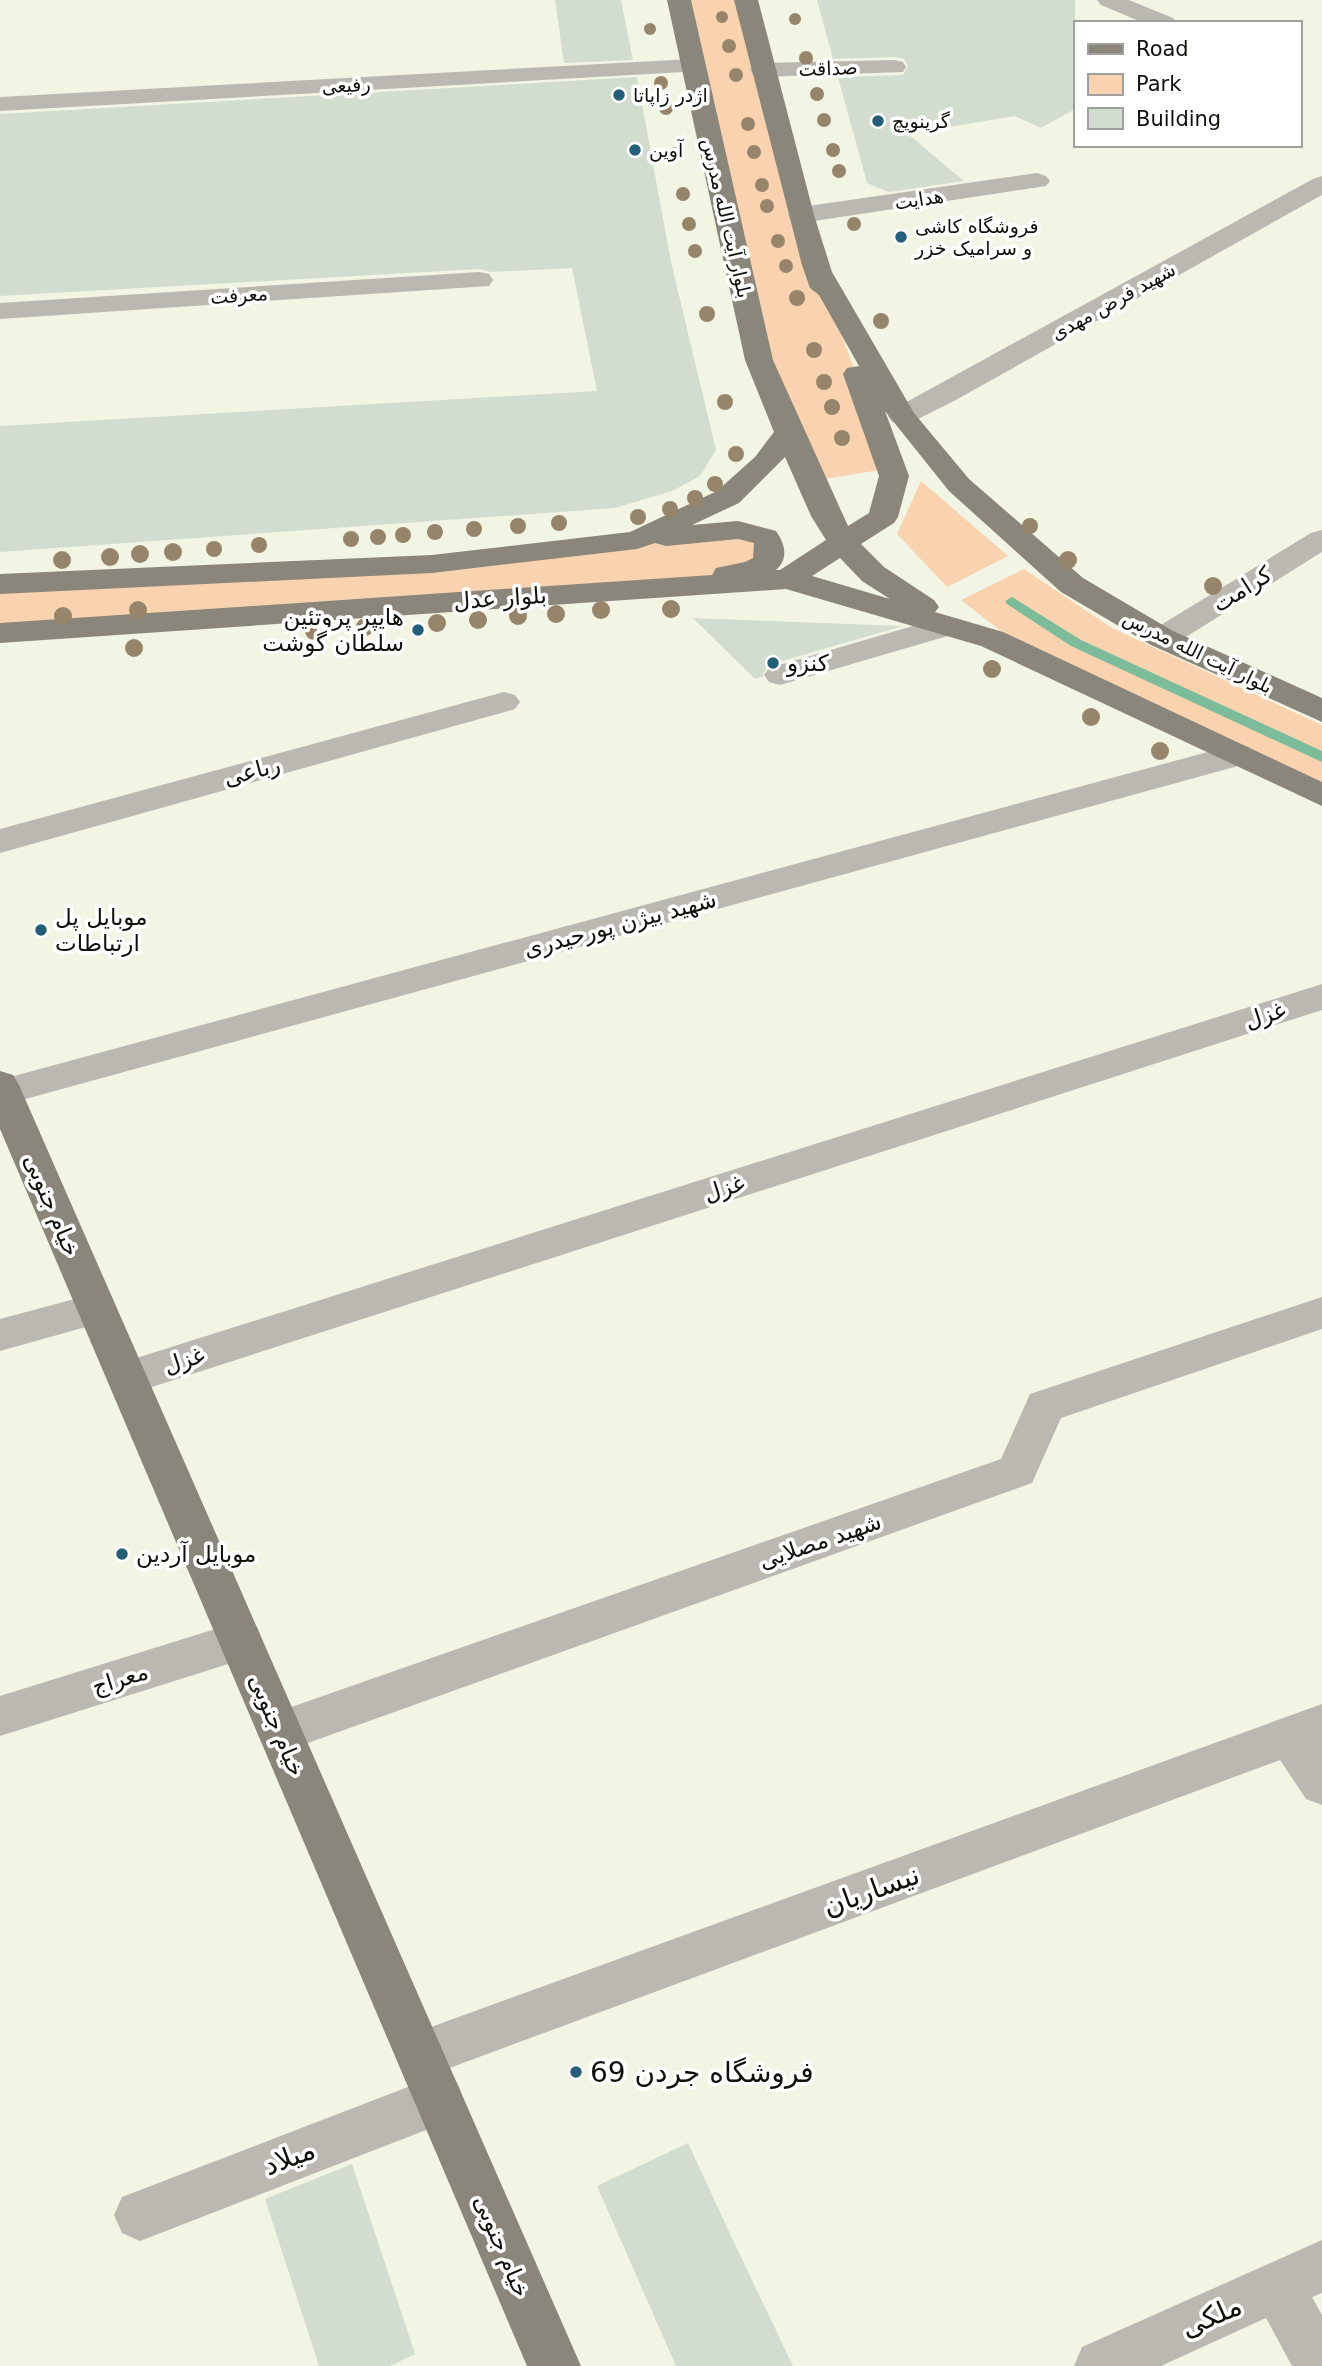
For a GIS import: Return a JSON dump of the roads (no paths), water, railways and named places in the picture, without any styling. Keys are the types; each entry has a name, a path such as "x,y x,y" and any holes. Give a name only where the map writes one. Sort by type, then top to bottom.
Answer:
{"main road":[{"name":"بلوار آیت الله مدرس","path":"679,0 760,360 826,516 843,542 873,574 897,592 985,637"},
{"name":"بلوار آیت الله مدرس","path":"746,0 762,70 816,265 894,476 883,517 786,579"},
{"name":"بلوار آیت الله مدرس","path":"816,265 902,416 959,485 1033,553 1072,585 1161,638 1322,711"},
{"name":"بلوار عدل","path":"0,584 432,564 637,540 728,497 765,463 789,433"},
{"path":"812,481 845,504 872,502 889,492"},
{"path":"631,589 744,572 762,567 771,557 770,545 765,537 738,530 637,540"},
{"name":"بلوار عدل","path":"0,633 786,579 985,637"},
{"path":"985,637 1322,795"},
{"name":"خیام جنوبی","path":"2,1089 554,2366"}],"street":[{"path":"1109,0 1160,21"},
{"name":"رفیعی","path":"0,104 692,66"},
{"name":"صداقت","path":"762,70 894,66"},
{"name":"هدایت","path":"801,215 1037,181"},
{"name":"شهید فرض مهدی","path":"902,416 944,396 1322,184"},
{"name":"معرفت","path":"0,311 479,280"},
{"name":"کرامت","path":"1161,638 1322,539"},
{"path":"780,675 947,626"},
{"name":"رباعی","path":"0,841 504,702"},
{"name":"شهید بیژن پورحیدری","path":"2,1089 1237,755"},
{"name":"غزل","path":"127,1378 1322,997"},
{"path":"0,1335 97,1309"},
{"name":"شهید مصلایی","path":"280,1732 1017,1471 1045,1406 1322,1313"},
{"name":"معراج","path":"0,1716 241,1641"},
{"path":"1306,1730 1322,1784"},
{"name":"نیساریان","path":"429,2078 1306,1730"},
{"name":"میلاد","path":"140,2215 429,2078"},
{"path":"1299,2276 1321,2366"},
{"name":"ملکی","path":"1101,2366 1299,2276"}],"waterway":[{"path":"1012,601 1076,643 1322,757"}],"place":[{"name":"اژدر زاپاتا","path":"619,95"},
{"name":"گرینویچ","path":"878,121"},
{"name":"آوین","path":"635,150"},
{"name":"فروشگاه کاشی و سرامیک خزر","path":"901,237"},
{"name":"هایپر پروتئین سلطان گوشت","path":"418,630"},
{"name":"کنزو","path":"773,663"},
{"name":"موبایل پل ارتباطات","path":"41,930"},
{"name":"موبایل آردین","path":"122,1554"},
{"name":"فروشگاه جردن 69","path":"576,2072"}]}
